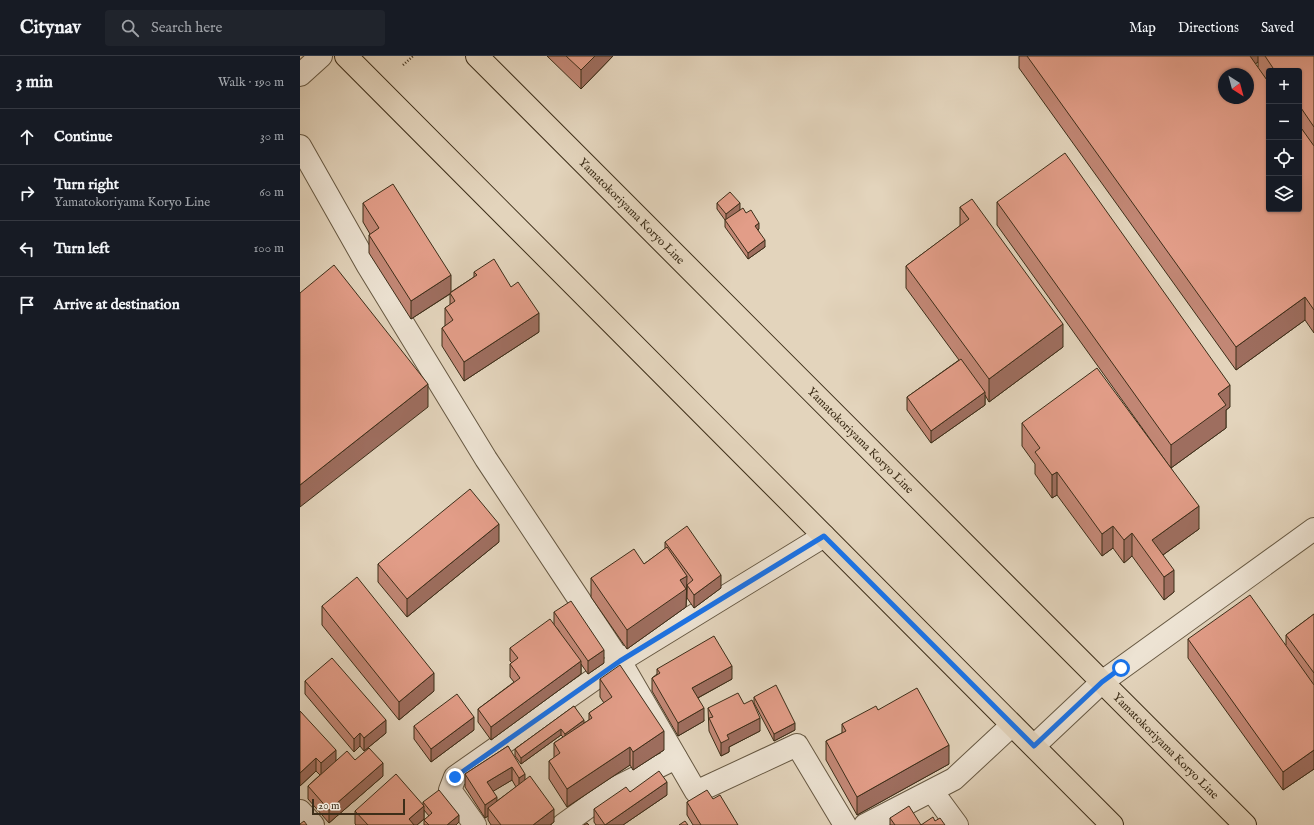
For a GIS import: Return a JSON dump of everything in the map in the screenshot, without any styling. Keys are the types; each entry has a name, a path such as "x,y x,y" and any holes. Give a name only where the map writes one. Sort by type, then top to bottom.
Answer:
{"main road":[{"path":"346,56 1112,825"},
{"name":"Yamatokoriyama Koryo Line","path":"477,56 1245,825"}],"street":[{"path":"300,75 321,56"},
{"path":"300,146 368,266 486,459 620,661 696,792 797,745 845,825"},
{"path":"1034,746 1102,682 1314,529"},
{"path":"475,825 450,790 455,777 620,661 824,536"},
{"path":"865,825 954,780 1012,724"},
{"path":"563,825 613,789 676,758"},
{"path":"932,791 957,825"},
{"path":"300,811 313,825"}],"path":[{"path":"403,66 413,56"}],"building":[{"path":"566,56 595,56 581,70"},
{"path":"1027,56 1250,56 1266,79 1266,212 1302,212 1302,129 1314,146 1314,310 1305,297 1236,347"},
{"path":"1265,56 1314,56 1314,127 1302,109 1302,68 1273,68"},
{"path":"1065,153 1230,385 1218,394 1226,405 1171,445 997,202"},
{"path":"393,184 451,275 411,301 369,235 379,228 363,203"},
{"path":"730,192 740,203 726,214 717,203"},
{"path":"972,199 1063,324 989,379 906,266 969,219 960,207"},
{"path":"743,208 746,213 751,210 759,223 755,226 765,240 748,253 725,220"},
{"path":"494,259 511,287 518,282 539,313 464,362 442,328 453,320 445,308 455,301 450,293 477,275 474,272"},
{"path":"334,265 428,384 300,485 300,293"},
{"path":"961,359 985,392 931,431 907,397"},
{"path":"1097,368 1199,506 1152,540 1174,570 1164,577 1132,533 1124,540 1113,526 1102,534 1057,472 1052,475 1035,452 1040,448 1022,423"},
{"path":"470,489 499,524 407,599 378,564"},
{"path":"687,526 721,575 694,595 687,585 693,580 665,542"},
{"path":"667,547 687,576 680,580 686,589 627,630 591,578 634,549 644,564"},
{"path":"357,577 434,673 399,702 322,606"},
{"path":"1250,595 1314,685 1314,750 1283,772 1188,639"},
{"path":"571,601 604,650 588,661 554,612"},
{"path":"1314,614 1314,673 1286,635"},
{"path":"550,619 581,661 491,727 478,709 520,678 510,664 518,658 510,648"},
{"path":"714,636 732,666 692,688 704,708 678,723 652,678 660,673 657,669"},
{"path":"332,658 386,720 364,738 360,733 354,739 305,681"},
{"path":"620,665 664,731 633,752 630,747 567,789 549,761 560,753 554,743 592,718 589,713 612,697 600,679"},
{"path":"776,685 795,723 774,734 754,697"},
{"path":"917,688 949,745 857,797 826,741 846,731 842,724 876,706 878,710"},
{"path":"738,693 744,704 752,700 760,718 727,735 729,739 721,743 709,718 713,717 708,708"},
{"path":"457,694 474,717 431,749 414,726"},
{"path":"574,706 584,720 565,734 561,729 521,758 515,749"},
{"path":"300,711 336,750 321,763 316,758 300,773"},
{"path":"508,746 525,774 519,778 512,767 487,782 497,797 485,805 465,774"},
{"path":"369,748 383,763 329,810 308,786 347,751 355,760"},
{"path":"659,771 667,782 605,825 594,809 626,787 630,792"},
{"path":"396,774 424,806 409,819 414,825 368,825 355,811"},
{"path":"530,776 554,809 533,825 501,825 488,808"},
{"path":"439,790 459,815 447,825 429,825 424,820 432,813 423,802"},
{"path":"707,790 713,799 720,795 738,825 701,825 687,802"},
{"path":"909,806 921,825 895,825 890,818"},
{"path":"933,817 935,821 940,818 945,825 921,825"},
{"path":"304,821 307,825 300,825 300,824"},
{"path":"685,821 688,825 679,825"}],"route":[{"path":"455,777 620,661 824,536 1034,746 1102,682 1121,668"}]}
